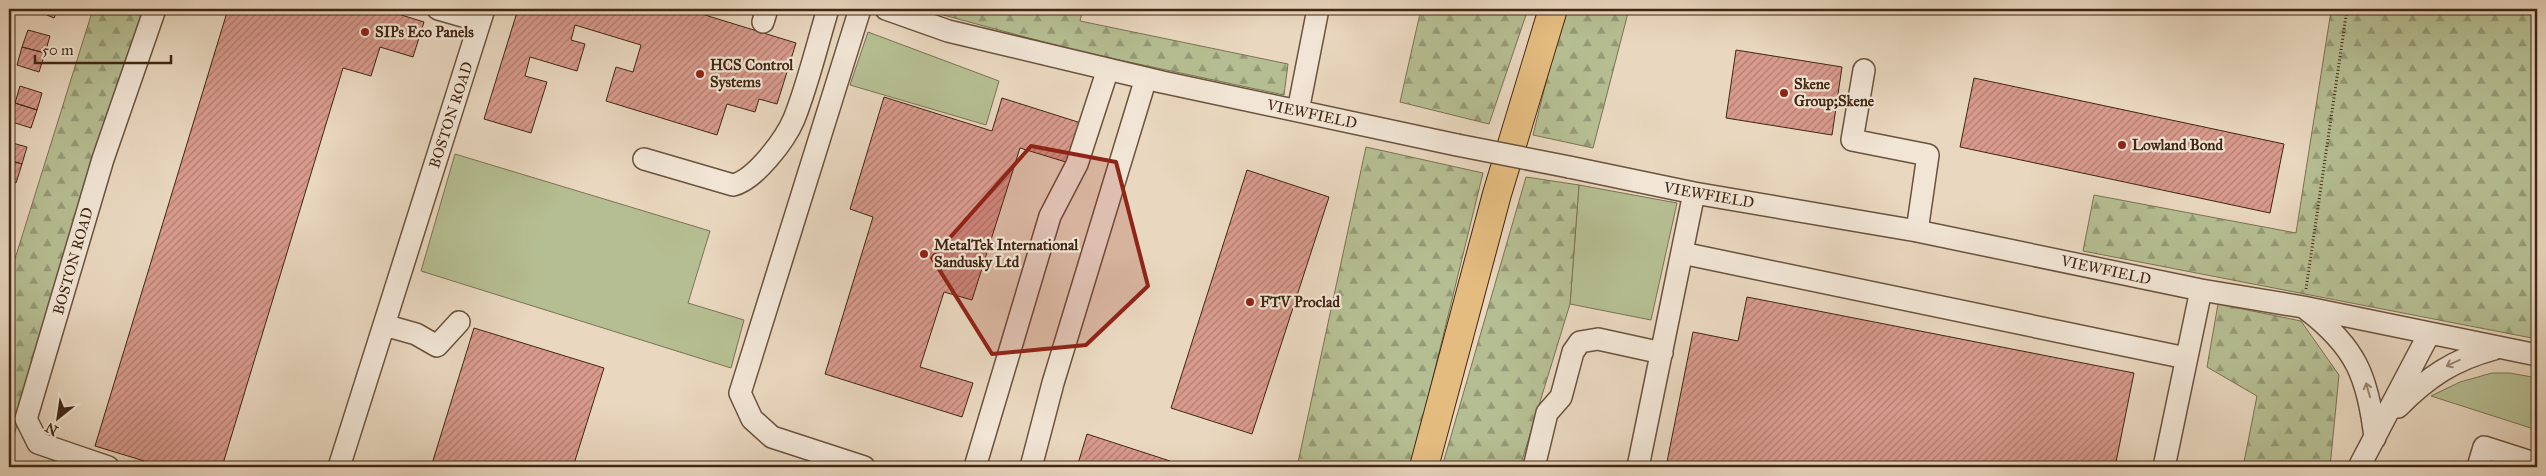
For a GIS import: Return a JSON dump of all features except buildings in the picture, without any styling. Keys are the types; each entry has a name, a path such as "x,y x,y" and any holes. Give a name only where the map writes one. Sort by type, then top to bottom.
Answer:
{"main road":[{"path":"1424,467 1497,194 1553,9"}],"street":[{"name":"BOSTON ROAD","path":"108,467 38,443 26,419 103,159 155,9"},
{"name":"BOSTON ROAD","path":"339,467 482,15 438,9"},
{"path":"644,159 733,185 743,182 758,170 794,120 828,9"},
{"path":"860,9 740,393 752,419 772,437 864,467"},
{"name":"VIEWFIELD","path":"886,9 948,31 1146,78 1458,145 1694,193 1917,231 2201,290 2303,307 2537,355"},
{"path":"1298,111 1318,9"},
{"path":"975,467 1050,216 1077,164 1108,69"},
{"path":"1864,70 1852,140 1928,155 1917,231"},
{"path":"1031,467 1053,382 1146,78"},
{"path":"1638,467 1694,193"},
{"path":"1682,254 2186,358"},
{"path":"2164,467 2201,290"},
{"path":"2303,307 2338,336 2358,363 2380,429"},
{"path":"384,325 416,334 437,346 459,322"},
{"path":"2359,467 2429,334"},
{"path":"1534,467 1547,413 1561,397 1573,352 1580,342 1598,339 1662,353"},
{"path":"2380,429 2408,396 2447,366 2469,356 2499,347"},
{"path":"2478,467 2484,447 2537,464"}],"path":[{"path":"2303,307 2348,9"}],"highlighted area":[{"path":"1031,146 1116,162 1148,286 1086,345 992,354 932,258"}],"green space":[{"path":"93,9 143,9 11,445 9,444 9,278"},
{"path":"921,9 1083,9 1080,21 1288,64 1284,95 1077,51"},
{"path":"1421,9 1528,9 1489,124 1400,102"},
{"path":"1564,9 1629,9 1593,148 1533,135"},
{"path":"2323,9 2537,9 2537,339 2083,251 2094,195 2296,233 2331,11"},
{"path":"868,32 999,81 986,125 850,85"},
{"path":"1366,147 1483,173 1411,467 1297,467"},
{"path":"455,154 710,231 688,303 744,320 731,368 421,271"},
{"path":"1526,177 1579,185 1570,304 1520,467 1442,467"},
{"path":"1579,185 1677,203 1651,320 1570,304"},
{"path":"2218,304 2301,321 2339,375 2330,467 2243,467 2257,396 2207,367"},
{"path":"2492,373 2510,373 2537,378 2537,430 2431,396 2460,382"}],"place":[{"name":"SIPs Eco Panels","path":"365,32"},
{"name":"HCS Control Systems","path":"700,74"},
{"name":"Skene Group;Skene","path":"1784,93"},
{"name":"Lowland Bond","path":"2122,145"},
{"name":"MetalTek International Sandusky Ltd","path":"924,254"},
{"name":"FTV Proclad","path":"1250,302"}]}
